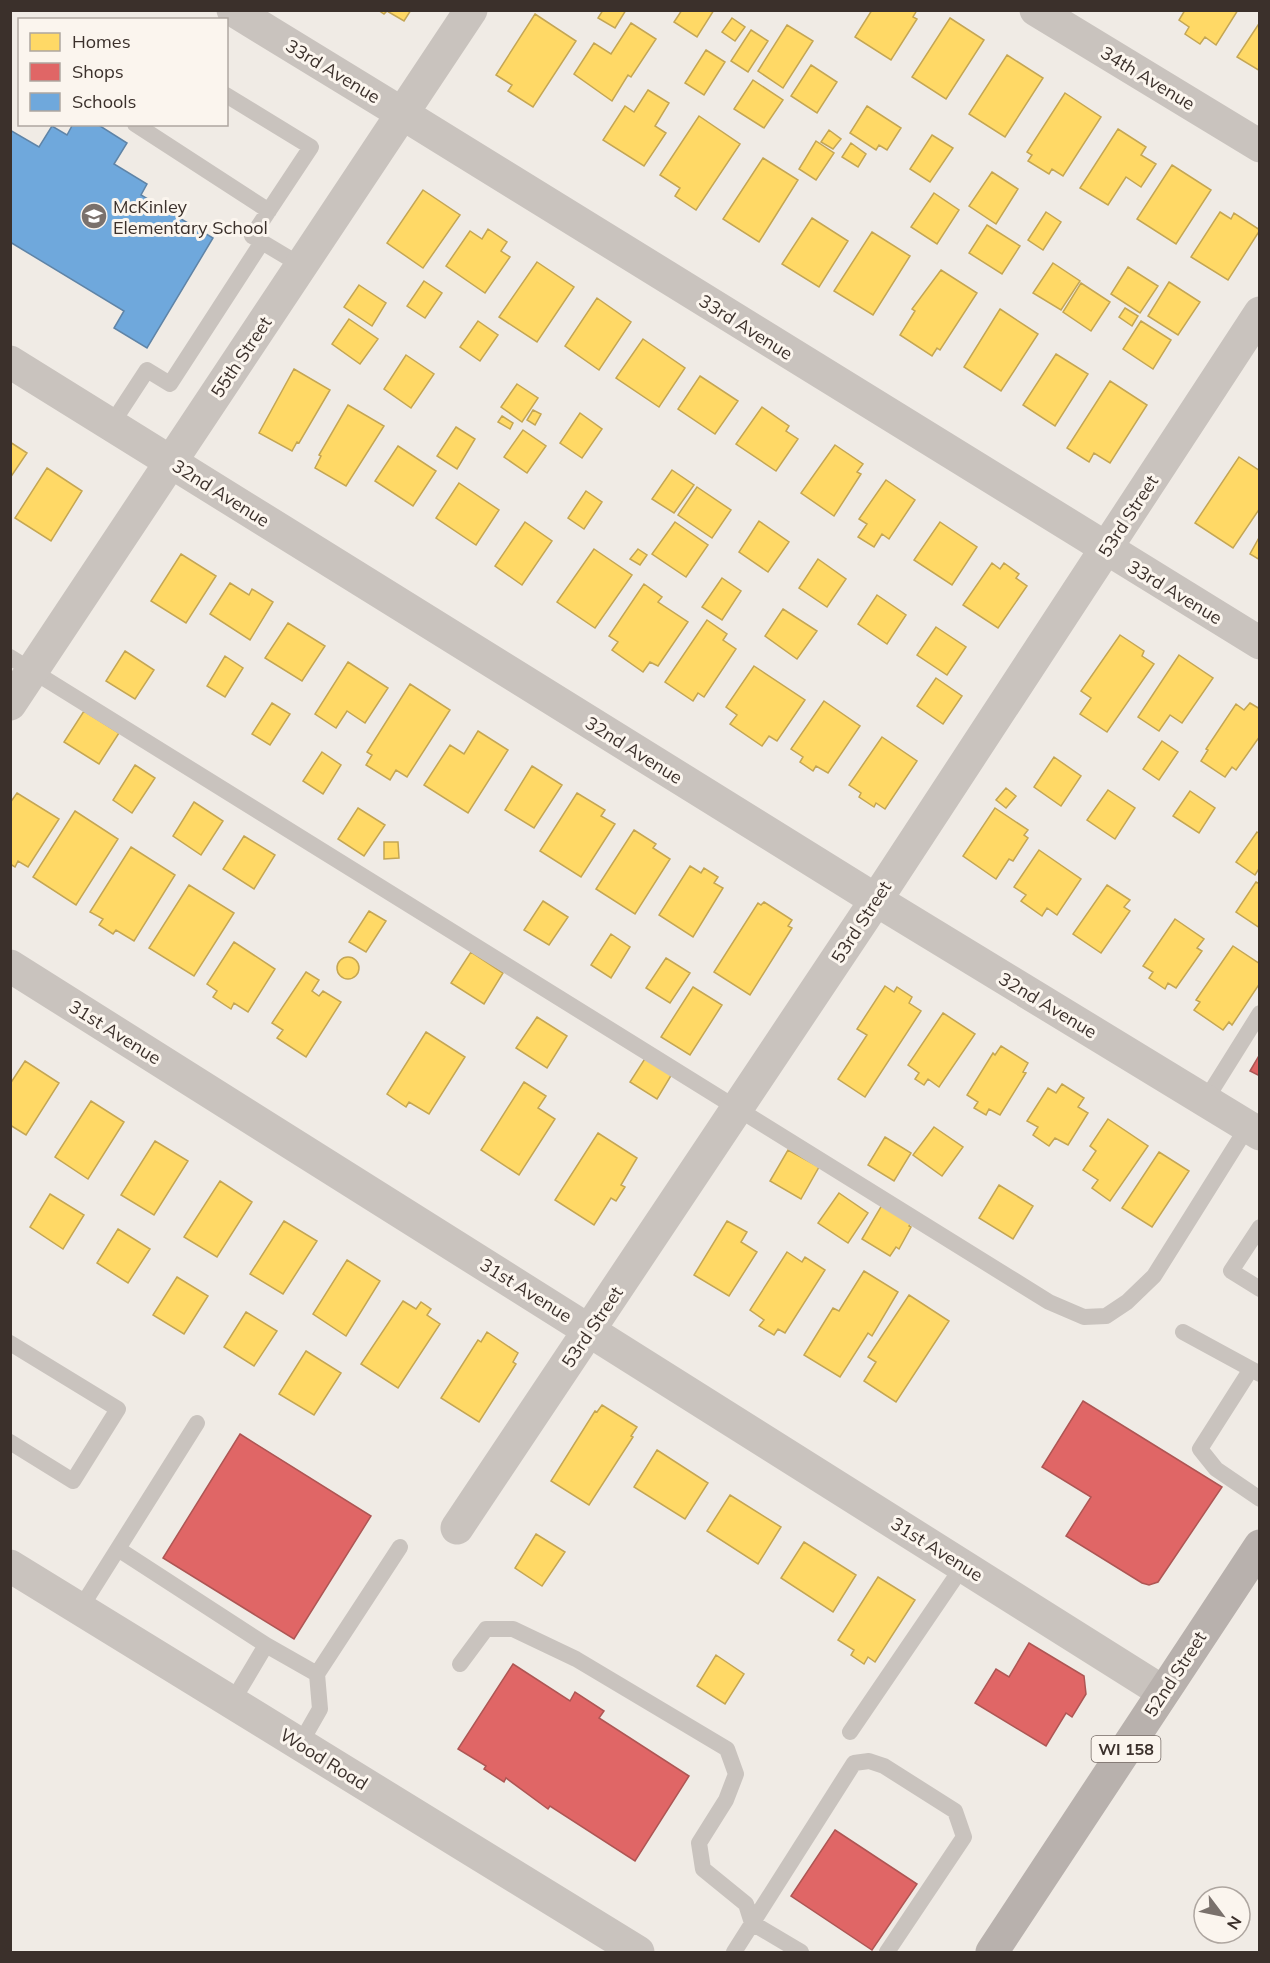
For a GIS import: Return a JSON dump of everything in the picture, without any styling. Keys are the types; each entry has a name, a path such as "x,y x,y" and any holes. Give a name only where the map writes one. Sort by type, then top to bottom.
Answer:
{"main road":[{"name":"52nd Street","path":"1000,1946 1260,1546"}],"street":[{"name":"33rd Avenue","path":"233,10 1260,643"},
{"name":"55th Street","path":"10,704 22,664 171,462 471,10"},
{"name":"34th Avenue","path":"1035,10 1260,146"},
{"name":"53rd Street","path":"457,1528 876,900 1260,313"},
{"name":"32nd Avenue","path":"10,362 876,900 1254,1130"},
{"name":"31st Avenue","path":"10,966 1163,1692"},
{"name":"Wood Road","path":"10,1566 638,1953"}],"lane":[{"path":"228,96 311,147 252,236 302,266"},
{"path":"138,126 269,211"},
{"path":"111,425 147,370 170,384 262,242"},
{"path":"22,664 1049,1302 1084,1317 1106,1316 1127,1302 1154,1276 1254,1130"},
{"path":"1205,1101 1260,1013"},
{"path":"1259,1229 1230,1271 1260,1289"},
{"path":"1183,1332 1256,1371 1200,1449 1216,1469 1260,1499"},
{"path":"10,1343 118,1409 73,1481 10,1442"},
{"path":"80,1609 197,1423"},
{"path":"300,1744 320,1709 317,1674 400,1547"},
{"path":"118,1549 266,1645 317,1674"},
{"path":"850,1732 963,1566"},
{"path":"460,1664 486,1629 513,1629 576,1659 727,1749 736,1774 726,1800 699,1843 703,1869 746,1904 752,1923 801,1953"},
{"path":"232,1702 266,1645"},
{"path":"734,1953 855,1763 869,1761 884,1766 955,1811 964,1837 887,1953"}],"building: Homes":[{"path":"378,10 411,10 404,21 387,11 384,14"},
{"path":"603,10 626,10 615,28 598,18"},
{"path":"682,10 714,10 697,37 674,22"},
{"path":"872,10 917,10 913,17 917,19 891,60 855,37"},
{"path":"1185,10 1238,10 1216,45 1205,37 1200,44 1185,34 1189,27 1179,20"},
{"path":"535,14 576,41 533,107 508,91 512,85 496,75"},
{"path":"732,18 745,27 735,41 722,32"},
{"path":"950,18 984,40 946,99 912,77"},
{"path":"1260,22 1260,71 1237,57"},
{"path":"631,23 656,39 631,77 628,75 612,101 574,74 594,43 611,54"},
{"path":"787,25 813,41 783,88 758,71"},
{"path":"751,30 768,41 748,72 731,61"},
{"path":"706,50 725,62 704,95 685,83"},
{"path":"1007,55 1043,78 1005,137 969,114"},
{"path":"811,65 837,82 817,113 791,96"},
{"path":"753,80 783,100 764,128 734,109"},
{"path":"648,90 669,103 655,126 666,133 644,166 603,140 625,106 634,112"},
{"path":"1065,93 1101,117 1063,176 1052,169 1049,174 1028,161 1032,155 1027,152"},
{"path":"867,106 901,128 887,150 879,145 876,150 850,133"},
{"path":"699,116 740,144 696,210 675,196 680,188 660,175"},
{"path":"1118,129 1146,147 1141,155 1156,164 1141,187 1126,177 1108,205 1080,188"},
{"path":"829,130 841,139 833,149 821,142"},
{"path":"932,135 953,148 930,182 910,169"},
{"path":"816,141 834,153 816,180 799,169"},
{"path":"851,143 866,154 858,167 842,157"},
{"path":"763,158 798,180 759,242 723,219"},
{"path":"1172,165 1211,190 1176,244 1137,219"},
{"path":"992,172 1018,189 996,224 969,206"},
{"path":"423,190 460,215 423,268 387,243"},
{"path":"934,193 959,210 937,244 911,227"},
{"path":"1046,212 1061,222 1043,250 1028,240"},
{"path":"1220,212 1231,219 1234,213 1260,230 1228,280 1191,257"},
{"path":"812,218 848,241 819,287 782,264"},
{"path":"987,225 1020,246 1002,274 969,253"},
{"path":"488,229 507,242 501,251 510,257 485,293 446,266 470,231 482,239"},
{"path":"872,232 910,256 873,315 834,291"},
{"path":"537,262 574,287 537,342 499,317"},
{"path":"1053,263 1080,281 1061,310 1033,293"},
{"path":"1128,267 1158,286 1140,313 1111,294"},
{"path":"941,270 977,293 940,350 937,348 932,356 900,335 915,311 912,309"},
{"path":"424,281 442,293 425,318 407,306"},
{"path":"1169,282 1200,302 1178,335 1148,316"},
{"path":"1081,283 1110,302 1091,331 1063,312"},
{"path":"359,285 386,303 372,326 344,307"},
{"path":"597,298 631,322 599,370 565,346"},
{"path":"1125,308 1138,316 1132,326 1119,317"},
{"path":"1000,309 1038,334 1001,391 964,367"},
{"path":"349,319 378,339 360,364 332,344"},
{"path":"478,321 498,335 480,361 460,347"},
{"path":"1141,321 1171,340 1153,369 1123,349"},
{"path":"643,339 685,368 659,407 616,378"},
{"path":"1056,354 1088,374 1055,426 1023,405"},
{"path":"406,355 434,374 411,408 384,389"},
{"path":"294,369 330,390 292,451 259,433"},
{"path":"700,376 738,401 715,434 678,409"},
{"path":"1110,381 1147,405 1110,463 1094,453 1089,462 1067,448"},
{"path":"517,384 538,398 522,422 501,407"},
{"path":"348,405 384,426 346,486 315,468 321,456 319,455"},
{"path":"762,407 789,426 786,431 798,439 776,471 736,444"},
{"path":"533,410 541,414 535,425 527,420"},
{"path":"580,413 602,429 582,458 560,443"},
{"path":"502,416 513,423 510,429 498,422"},
{"path":"456,427 475,439 457,469 437,456"},
{"path":"523,430 546,446 527,473 504,457"},
{"path":"10,442 27,453 10,478"},
{"path":"835,445 863,464 857,472 861,474 834,516 801,493"},
{"path":"398,446 436,471 413,506 375,481"},
{"path":"1239,457 1260,471 1260,508 1233,548 1195,523"},
{"path":"47,468 82,491 51,541 15,518"},
{"path":"672,470 694,485 674,513 652,499"},
{"path":"886,480 915,500 889,539 882,534 874,547 858,537 867,524 859,519"},
{"path":"459,483 499,510 476,545 436,518"},
{"path":"697,487 731,510 712,538 678,515"},
{"path":"586,491 602,502 584,529 568,518"},
{"path":"759,521 789,542 768,572 739,552"},
{"path":"525,522 552,541 522,585 495,566"},
{"path":"675,522 708,545 686,577 652,554"},
{"path":"940,522 977,547 952,585 914,560"},
{"path":"1260,536 1260,560 1250,554"},
{"path":"594,549 632,575 595,628 557,602"},
{"path":"638,549 647,555 640,565 630,559"},
{"path":"181,554 216,576 186,623 151,601"},
{"path":"818,559 846,579 827,607 799,588"},
{"path":"992,563 1000,569 1004,563 1019,574 1016,578 1027,586 998,628 963,605"},
{"path":"722,578 741,591 722,620 702,607"},
{"path":"230,583 249,595 252,589 273,602 250,640 210,614"},
{"path":"644,584 662,597 658,602 688,622 658,666 650,662 643,672 612,650 618,642 609,636"},
{"path":"877,595 906,615 887,644 858,624"},
{"path":"783,609 817,631 797,659 765,636"},
{"path":"707,620 727,634 723,640 736,649 704,697 698,693 693,701 665,682"},
{"path":"288,623 325,646 302,681 265,658"},
{"path":"936,627 966,647 947,675 917,655"},
{"path":"1120,635 1144,651 1142,656 1154,664 1107,732 1080,714 1091,698 1081,691"},
{"path":"125,651 154,670 135,699 106,681"},
{"path":"1179,655 1213,678 1182,723 1170,715 1159,731 1138,717"},
{"path":"225,656 243,668 225,697 207,686"},
{"path":"348,662 388,688 365,723 347,711 336,728 315,714"},
{"path":"754,666 805,700 777,741 769,736 762,746 730,724 737,715 726,707"},
{"path":"936,678 962,696 943,724 917,706"},
{"path":"410,684 450,710 407,777 396,770 390,780 366,765 372,755 367,752"},
{"path":"824,701 860,726 828,773 816,766 813,771 800,762 803,757 791,749"},
{"path":"272,703 290,714 270,745 252,734"},
{"path":"1250,703 1260,709 1260,736 1236,770 1232,767 1225,777 1201,761 1208,750 1206,749 1236,704 1244,710"},
{"path":"84,711 119,733 99,764 64,742"},
{"path":"478,731 508,750 468,813 424,785 450,745 464,754"},
{"path":"882,737 917,761 885,809 876,803 874,807 859,797 861,793 849,785"},
{"path":"1162,741 1178,752 1159,780 1143,769"},
{"path":"322,752 341,765 323,794 303,781"},
{"path":"1054,757 1081,776 1061,806 1034,787"},
{"path":"135,765 155,778 132,813 113,800"},
{"path":"532,766 562,785 534,828 505,810"},
{"path":"1006,788 1016,796 1006,808 996,800"},
{"path":"1108,790 1135,808 1115,839 1087,820"},
{"path":"1190,791 1215,808 1199,833 1173,816"},
{"path":"17,793 59,819 28,867 18,861 15,867 10,864 10,803"},
{"path":"577,793 605,810 601,816 615,824 581,877 540,851"},
{"path":"194,802 223,821 201,855 173,836"},
{"path":"358,808 385,825 364,856 338,839"},
{"path":"995,808 1028,830 1024,835 1028,838 1013,861 1009,859 996,879 963,856"},
{"path":"75,811 118,839 76,905 33,877"},
{"path":"634,830 656,844 653,848 670,859 635,914 596,889"},
{"path":"1257,832 1260,834 1260,867 1255,875 1236,862"},
{"path":"244,836 275,855 254,889 223,869"},
{"path":"384,842 398,842 399,858 384,859"},
{"path":"131,847 175,875 134,941 116,930 113,934 99,925 103,919 90,912"},
{"path":"1039,850 1081,879 1057,915 1047,908 1042,916 1021,901 1026,895 1014,887"},
{"path":"690,866 701,873 704,868 718,877 714,883 723,888 693,937 659,915"},
{"path":"1256,882 1260,884 1260,928 1236,912"},
{"path":"189,885 234,913 194,976 149,948"},
{"path":"1107,885 1130,900 1124,907 1130,911 1101,953 1073,934"},
{"path":"543,901 568,917 549,945 524,930"},
{"path":"764,902 792,920 788,926 792,928 750,995 714,972 758,903 761,905"},
{"path":"369,911 386,921 366,952 349,942"},
{"path":"1175,919 1204,939 1197,948 1202,951 1176,988 1168,983 1165,989 1149,978 1153,972 1143,966"},
{"path":"611,934 630,947 611,978 591,965"},
{"path":"234,942 275,969 248,1012 234,1003 231,1009 213,997 217,991 207,984"},
{"path":"1233,946 1260,964 1260,983 1232,1025 1229,1022 1223,1030 1194,1010 1200,1002 1196,1000"},
{"path":"471,952 503,973 484,1004 451,983"},
{"path":"348,957 356,960 359,968 356,976 348,979 340,976 337,968 340,960"},
{"path":"666,958 690,973 670,1003 646,988"},
{"path":"306,972 319,980 312,991 319,996 323,991 341,1002 306,1057 277,1038 283,1030 272,1023"},
{"path":"885,986 894,992 897,987 912,997 909,1003 921,1011 865,1097 838,1079 867,1035 857,1029"},
{"path":"693,987 722,1005 690,1055 661,1037"},
{"path":"943,1013 975,1034 939,1087 928,1079 924,1085 915,1079 919,1073 908,1065"},
{"path":"537,1017 567,1036 547,1068 516,1048"},
{"path":"426,1032 465,1057 429,1114 409,1102 406,1107 387,1094"},
{"path":"1001,1046 1028,1063 1023,1072 1026,1073 1000,1115 989,1109 986,1115 974,1108 978,1102 967,1095 993,1053 995,1055"},
{"path":"646,1057 672,1074 657,1099 630,1082"},
{"path":"25,1061 59,1083 26,1135 10,1125 10,1084"},
{"path":"524,1082 546,1096 538,1108 555,1119 519,1175 481,1150"},
{"path":"1062,1084 1084,1098 1078,1107 1088,1113 1068,1145 1055,1138 1049,1146 1033,1135 1038,1127 1027,1121 1048,1088 1056,1093"},
{"path":"91,1101 124,1122 88,1179 55,1157"},
{"path":"1108,1119 1148,1146 1110,1201 1092,1188 1098,1180 1083,1170 1096,1151 1090,1146"},
{"path":"934,1127 963,1147 942,1176 913,1155"},
{"path":"598,1133 637,1158 621,1185 625,1187 616,1201 611,1198 594,1225 555,1200"},
{"path":"885,1137 911,1153 894,1181 868,1165"},
{"path":"155,1141 188,1161 154,1215 121,1195"},
{"path":"788,1150 819,1167 801,1199 770,1181"},
{"path":"1159,1152 1189,1171 1152,1227 1122,1208"},
{"path":"220,1181 252,1202 217,1257 184,1237"},
{"path":"999,1185 1033,1206 1013,1239 979,1218"},
{"path":"839,1193 868,1213 848,1243 818,1223"},
{"path":"50,1194 84,1215 63,1249 30,1227"},
{"path":"882,1205 911,1223 899,1249 896,1247 890,1256 862,1239"},
{"path":"284,1221 317,1241 283,1294 250,1274"},
{"path":"727,1221 747,1232 741,1242 757,1252 729,1296 694,1275"},
{"path":"118,1229 150,1249 128,1283 97,1263"},
{"path":"787,1252 802,1262 805,1257 825,1270 785,1333 778,1329 774,1335 759,1326 764,1320 750,1310"},
{"path":"347,1260 380,1281 346,1336 313,1314"},
{"path":"864,1271 898,1292 872,1336 868,1333 840,1377 804,1355 833,1308 839,1311"},
{"path":"177,1277 208,1296 184,1334 153,1315"},
{"path":"909,1295 949,1321 896,1402 864,1381 876,1362 868,1357"},
{"path":"403,1301 416,1309 421,1302 431,1309 427,1315 440,1324 398,1388 361,1364"},
{"path":"246,1312 277,1331 254,1366 224,1347"},
{"path":"487,1332 518,1353 513,1362 516,1364 479,1422 441,1398 478,1340 481,1342"},
{"path":"306,1351 341,1373 314,1415 279,1394"},
{"path":"602,1405 637,1427 631,1436 633,1437 589,1505 551,1481 595,1411 597,1412"},
{"path":"657,1450 708,1483 685,1519 634,1487"},
{"path":"730,1495 781,1527 758,1564 707,1531"},
{"path":"536,1534 565,1552 542,1586 515,1568"},
{"path":"804,1542 856,1575 833,1612 781,1578"},
{"path":"878,1577 915,1600 875,1662 868,1657 864,1664 851,1655 854,1650 838,1640"},
{"path":"716,1655 744,1674 725,1704 697,1686"}],"building: Shops":[{"path":"1260,1054 1260,1076 1250,1071"},
{"path":"1083,1401 1222,1487 1158,1582 1149,1585 1142,1583 1066,1536 1091,1497 1042,1467"},
{"path":"240,1434 371,1516 294,1639 163,1558"},
{"path":"1029,1643 1084,1676 1086,1694 1072,1717 1066,1713 1046,1746 975,1703 996,1669 1009,1677"},
{"path":"513,1664 570,1701 575,1692 604,1711 599,1718 689,1776 635,1861 550,1806 548,1809 506,1778 504,1782 484,1769 486,1766 458,1749"},
{"path":"835,1830 917,1884 872,1950 791,1896"}],"building: Schools":[{"name":"McKinley Elementary School","path":"52,126 67,135 72,126 100,126 127,143 114,164 147,184 141,195 213,238 147,348 114,328 124,311 10,242 10,130 39,147"}],"place":[{"name":"McKinley Elementary School","path":"94,216"}]}
